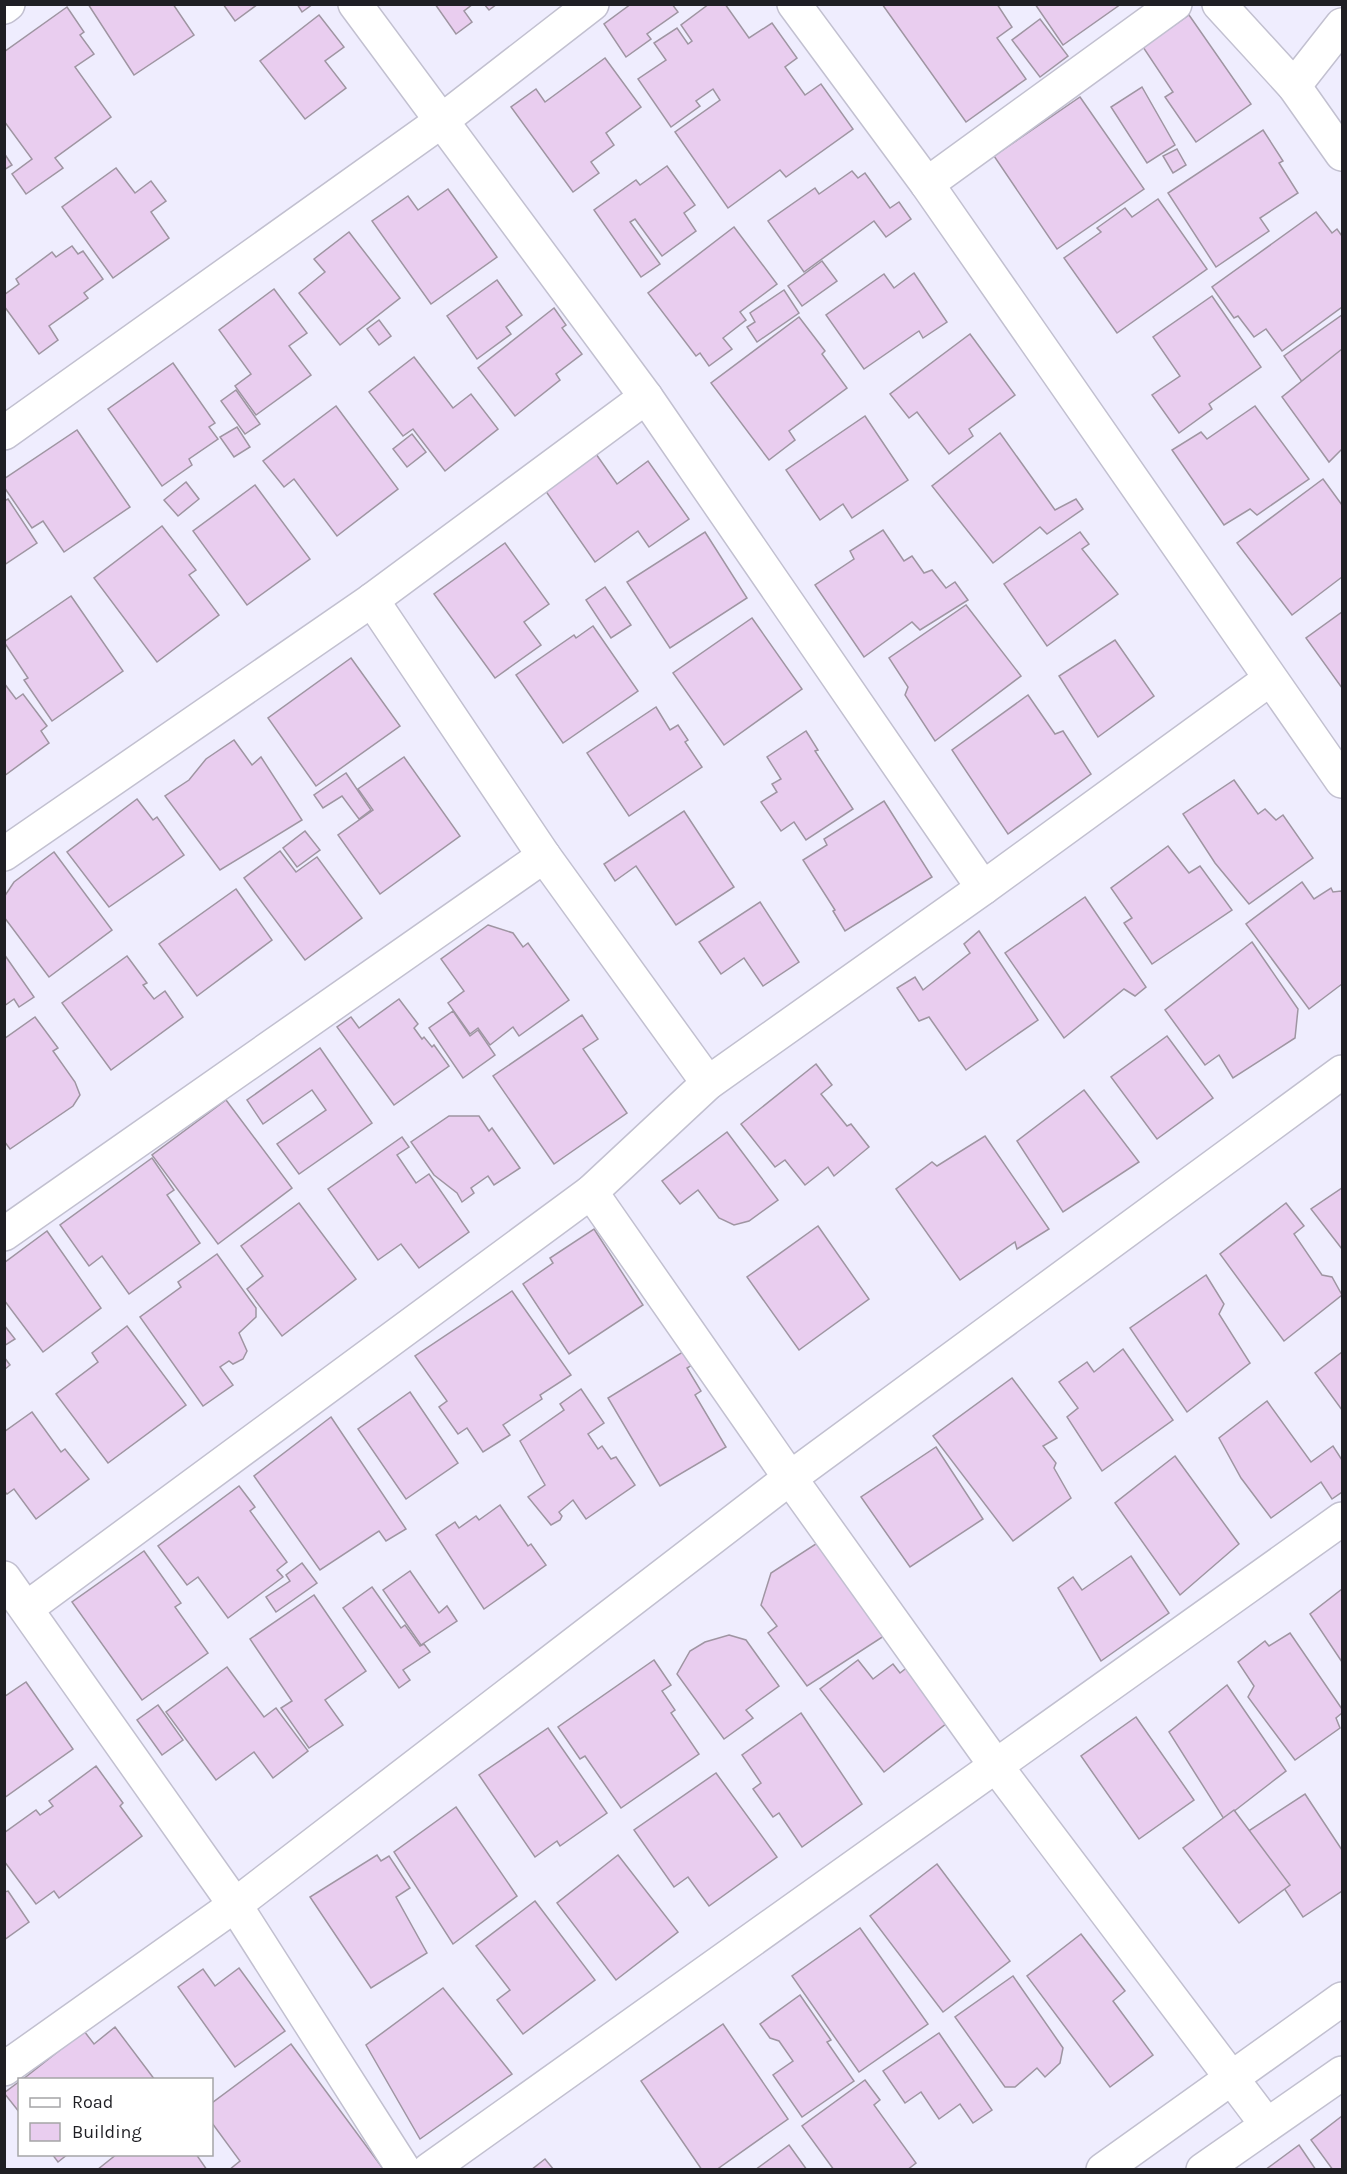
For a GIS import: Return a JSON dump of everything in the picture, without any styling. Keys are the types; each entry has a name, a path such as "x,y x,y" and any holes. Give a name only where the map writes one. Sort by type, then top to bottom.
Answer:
{"street":[{"path":"355,4 440,122 646,397 983,888"},
{"path":"4,433 440,122 592,4"},
{"path":"794,4 927,184 1342,781"},
{"path":"927,184 1175,4"},
{"path":"1219,4 1294,86 1342,154"},
{"path":"1294,86 1342,25"},
{"path":"4,854 372,600 646,397"},
{"path":"372,600 544,856 708,1083"},
{"path":"27,1608 591,1192 708,1083 983,888 1270,679"},
{"path":"4,1234 544,856"},
{"path":"4,2069 235,1905 790,1478 1342,1072"},
{"path":"591,1192 790,1478 996,1766 1267,2125"},
{"path":"429,2169 1342,1519"},
{"path":"4,1578 235,1905 404,2169"},
{"path":"1103,2169 1342,1999"},
{"path":"1203,2169 1342,2073"}],"building":[{"path":"88,4 173,4 194,35 134,75"},
{"path":"223,4 258,4 235,21"},
{"path":"297,4 313,4 302,12"},
{"path":"435,4 473,4 464,11 472,22 456,34"},
{"path":"484,4 497,4 489,10"},
{"path":"631,4 672,4 678,12 647,34 651,39 626,57 604,24"},
{"path":"709,4 725,4 749,38 772,23 797,58 785,67 805,95 821,84 853,129 786,177 780,170 728,208 675,132 720,100 713,89 696,101 700,106 671,127 638,79 666,60 654,43 677,28 688,44 692,41 681,25"},
{"path":"882,4 997,4 1012,27 997,38 1026,79 966,122"},
{"path":"1035,4 1121,4 1063,45"},
{"path":"67,7 84,32 80,35 94,54 75,67 111,117 55,158 63,168 26,194 12,174 32,159 4,121 4,52"},
{"path":"319,15 344,47 325,61 346,88 305,119 260,61"},
{"path":"1189,15 1251,104 1196,142 1165,97 1173,92 1143,47"},
{"path":"1040,19 1068,56 1040,77 1012,40"},
{"path":"605,58 641,107 606,133 614,145 591,162 599,173 573,192 511,107 536,89 545,102"},
{"path":"1142,87 1175,145 1147,163 1111,107"},
{"path":"1080,97 1144,189 1057,249 994,156"},
{"path":"1263,130 1283,161 1279,163 1298,193 1260,218 1269,231 1216,267 1168,193"},
{"path":"1177,149 1186,165 1173,173 1163,156"},
{"path":"4,153 12,165 4,170"},
{"path":"667,166 695,205 684,213 696,231 662,256 635,219 630,222 660,264 641,277 594,210 636,180 640,185"},
{"path":"116,168 135,193 151,181 166,201 151,212 169,238 113,278 62,207"},
{"path":"852,171 858,178 865,173 890,208 899,202 911,219 886,237 874,221 804,272 768,221 815,188 819,194"},
{"path":"448,189 497,257 431,304 372,221 408,196 418,210"},
{"path":"1158,199 1207,269 1117,333 1064,258 1101,232 1097,228 1125,208 1132,217"},
{"path":"1316,212 1332,233 1337,229 1342,236 1342,307 1282,351 1266,329 1254,337 1238,316 1234,318 1212,287"},
{"path":"734,227 777,284 740,312 746,320 723,338 732,349 709,366 700,353 696,356 648,293"},
{"path":"349,232 400,298 340,345 299,293 325,272 314,259"},
{"path":"72,246 78,254 83,251 103,279 84,293 88,298 49,326 58,340 39,354 4,306 4,295 19,284 16,279 52,252 56,257"},
{"path":"822,261 837,281 802,306 788,286"},
{"path":"914,273 947,322 923,338 919,331 864,369 826,315 884,274 894,288"},
{"path":"497,280 522,315 506,327 511,334 477,359 447,316"},
{"path":"274,289 307,333 289,346 311,375 256,415 235,386 251,374 219,330"},
{"path":"784,290 799,313 757,342 747,327 755,322 750,313"},
{"path":"1212,296 1261,367 1209,404 1212,409 1179,433 1152,395 1180,376 1153,337"},
{"path":"554,308 566,325 562,328 582,354 556,374 560,380 515,416 478,368"},
{"path":"1342,315 1342,439 1284,356"},
{"path":"799,317 825,351 822,354 847,388 789,431 795,440 769,460 711,383"},
{"path":"379,320 391,336 379,345 367,329"},
{"path":"970,334 1015,395 969,429 973,436 949,454 917,412 909,418 890,394"},
{"path":"1342,349 1342,449 1329,462 1282,397"},
{"path":"414,357 453,408 471,394 498,429 445,471 413,429 403,436 369,392"},
{"path":"173,363 215,423 209,427 218,439 189,459 192,465 162,486 108,409"},
{"path":"236,390 260,424 245,434 221,401"},
{"path":"336,406 398,489 337,536 294,479 284,487 263,461"},
{"path":"1255,406 1309,479 1257,515 1250,509 1224,525 1172,450 1201,432 1207,439"},
{"path":"865,416 908,480 852,518 843,504 820,520 786,470"},
{"path":"237,427 250,447 234,457 220,437"},
{"path":"77,430 130,507 64,552 43,521 32,528 4,487 4,479"},
{"path":"1000,433 1055,510 1076,499 1083,509 1047,534 1040,527 993,563 932,486"},
{"path":"412,434 426,452 407,467 393,449"},
{"path":"596,454 617,484 648,461 689,519 649,547 638,531 595,562 545,490"},
{"path":"1323,479 1342,505 1342,577 1292,615 1237,543"},
{"path":"186,482 199,499 178,516 164,500"},
{"path":"255,485 310,559 247,605 193,531"},
{"path":"8,499 37,543 4,565 4,501"},
{"path":"162,526 196,570 189,575 219,615 157,662 94,578"},
{"path":"883,530 904,561 912,556 924,573 932,570 946,588 955,582 968,600 920,630 912,622 864,657 815,585 854,559 850,551"},
{"path":"705,532 747,598 670,648 627,582"},
{"path":"1080,532 1089,544 1082,549 1118,594 1047,646 1004,584"},
{"path":"505,543 549,604 524,622 541,645 495,678 434,594"},
{"path":"605,587 631,625 611,638 586,600"},
{"path":"71,596 123,671 52,721 24,680 28,678 4,642"},
{"path":"966,605 1021,676 935,741 905,695 908,687 889,658"},
{"path":"1342,612 1342,688 1306,638"},
{"path":"752,618 802,689 724,745 673,673"},
{"path":"593,626 638,691 563,743 516,675 574,635 576,638"},
{"path":"1115,640 1154,696 1098,737 1059,676"},
{"path":"351,658 400,726 316,786 268,718"},
{"path":"4,683 16,699 23,694 47,726 41,731 49,743 4,776"},
{"path":"1028,695 1055,734 1063,731 1091,774 1008,834 952,750"},
{"path":"656,707 670,730 678,725 688,740 685,742 702,767 629,816 587,753"},
{"path":"806,731 818,750 815,751 853,809 806,840 794,822 781,831 761,802 777,792 772,784 781,779 767,757"},
{"path":"234,740 252,765 261,757 302,820 220,870 165,796 189,780 206,759"},
{"path":"404,757 460,836 380,894 338,835 373,810 358,789"},
{"path":"346,773 371,810 359,819 342,796 323,808 314,795"},
{"path":"1234,780 1258,814 1265,809 1276,820 1283,815 1313,858 1249,904 1215,863 1183,814"},
{"path":"137,799 153,820 157,817 184,855 109,907 67,852"},
{"path":"884,801 932,877 845,931 833,911 835,910 803,860 827,845 824,839"},
{"path":"684,811 734,887 676,925 636,866 615,881 604,864"},
{"path":"305,831 320,850 297,867 283,848"},
{"path":"1168,846 1189,873 1200,866 1232,910 1152,964 1124,923 1132,918 1111,888"},
{"path":"280,851 296,872 317,857 362,918 305,960 244,878"},
{"path":"54,852 112,930 49,977 4,917 4,897 14,882"},
{"path":"1302,882 1314,899 1331,888 1333,892 1341,891 1342,893 1342,984 1309,1009 1246,924"},
{"path":"236,889 272,940 197,996 159,944"},
{"path":"1085,897 1146,987 1135,996 1124,989 1064,1038 1005,953"},
{"path":"760,902 799,962 763,986 744,958 721,974 699,942"},
{"path":"488,925 513,933 523,947 528,943 569,1000 519,1036 513,1027 490,1045 478,1028 470,1034 448,1003 464,991 441,959"},
{"path":"979,931 1038,1020 966,1070 929,1017 919,1021 897,988 915,977 923,990 970,953 964,944"},
{"path":"1252,942 1298,1009 1295,1038 1233,1078 1219,1055 1205,1065 1165,1010"},
{"path":"4,954 34,997 19,1007 14,999 4,1006"},
{"path":"127,956 147,983 143,985 154,999 165,991 183,1017 111,1070 62,1003"},
{"path":"399,999 418,1024 414,1028 422,1039 424,1037 432,1047 434,1045 449,1066 394,1105 337,1027 351,1017 359,1028"},
{"path":"453,1011 470,1036 478,1030 495,1055 463,1078 429,1028"},
{"path":"582,1015 598,1039 583,1049 627,1113 554,1164 493,1076"},
{"path":"35,1017 58,1048 53,1051 75,1082 80,1095 73,1106 10,1149 4,1141 4,1039"},
{"path":"1167,1036 1213,1098 1157,1139 1111,1077"},
{"path":"320,1048 372,1123 299,1174 277,1144 326,1110 312,1090 263,1124 247,1100"},
{"path":"816,1064 832,1085 821,1094 847,1126 851,1124 869,1147 834,1176 828,1167 805,1185 785,1160 775,1167 741,1124"},
{"path":"1084,1090 1139,1162 1063,1212 1017,1141"},
{"path":"226,1100 292,1188 218,1244 152,1155"},
{"path":"449,1116 479,1116 489,1131 492,1128 520,1168 494,1185 488,1176 471,1188 474,1193 462,1202 457,1193 434,1175 411,1142"},
{"path":"727,1132 778,1200 749,1221 734,1225 719,1218 698,1190 680,1204 662,1181"},
{"path":"985,1136 1049,1229 1017,1249 1015,1242 960,1280 896,1189 932,1162 937,1166"},
{"path":"402,1137 409,1147 397,1155 416,1183 429,1174 469,1232 419,1268 401,1244 378,1260 328,1189"},
{"path":"152,1158 174,1190 167,1195 200,1243 129,1294 102,1256 89,1266 60,1225"},
{"path":"1342,1188 1342,1249 1311,1209"},
{"path":"299,1203 356,1279 282,1336 247,1289 263,1276 241,1246"},
{"path":"1286,1203 1304,1226 1294,1234 1322,1275 1332,1277 1342,1295 1284,1341 1220,1254"},
{"path":"818,1226 869,1299 799,1350 747,1277"},
{"path":"594,1229 643,1305 569,1354 523,1284 553,1263 550,1258"},
{"path":"47,1231 101,1308 43,1352 4,1300 4,1263"},
{"path":"217,1254 256,1308 256,1317 239,1333 247,1351 243,1359 233,1364 229,1361 220,1367 233,1385 203,1406 140,1317 181,1287 178,1282"},
{"path":"1206,1275 1224,1304 1219,1314 1250,1363 1187,1412 1130,1328"},
{"path":"512,1291 571,1375 540,1395 542,1399 503,1425 510,1435 483,1452 467,1428 458,1434 439,1407 447,1401 415,1356"},
{"path":"4,1325 15,1339 4,1346"},
{"path":"127,1326 186,1405 108,1463 56,1394 98,1362 92,1353"},
{"path":"1123,1349 1173,1420 1102,1471 1067,1417 1078,1408 1059,1382 1087,1362 1094,1372"},
{"path":"686,1350 694,1364 687,1368 701,1391 695,1395 726,1447 660,1486 608,1398"},
{"path":"1342,1352 1342,1410 1315,1373"},
{"path":"4,1357 10,1365 4,1370"},
{"path":"1012,1378 1057,1438 1043,1446 1056,1463 1054,1468 1071,1498 1013,1541 933,1436"},
{"path":"581,1389 604,1423 588,1434 598,1449 602,1446 611,1459 616,1457 635,1485 586,1519 573,1500 559,1512 562,1516 560,1520 551,1525 528,1497 545,1485 520,1441 564,1410 560,1404"},
{"path":"410,1392 458,1463 406,1499 358,1429"},
{"path":"1267,1401 1311,1462 1333,1446 1342,1460 1342,1492 1332,1499 1321,1482 1271,1518 1241,1478 1219,1438"},
{"path":"32,1412 61,1452 65,1449 89,1479 36,1519 14,1489 7,1494 4,1491 4,1432"},
{"path":"331,1417 406,1529 386,1541 379,1531 320,1570 254,1476"},
{"path":"936,1447 983,1519 910,1567 861,1497"},
{"path":"1175,1456 1239,1544 1180,1595 1115,1503"},
{"path":"239,1486 255,1507 250,1511 287,1562 277,1570 283,1577 228,1618 198,1577 187,1585 158,1546"},
{"path":"500,1505 528,1546 531,1544 546,1565 484,1609 436,1535 455,1522 459,1528 476,1516 479,1520"},
{"path":"825,1538 887,1634 807,1686 768,1633 777,1626 761,1605 771,1573"},
{"path":"144,1551 181,1603 175,1607 208,1653 142,1700 72,1602"},
{"path":"1131,1556 1169,1613 1101,1661 1058,1588 1073,1577 1082,1590"},
{"path":"302,1563 317,1583 276,1612 266,1597 290,1581 286,1575"},
{"path":"410,1571 439,1613 447,1606 457,1621 421,1645 383,1590"},
{"path":"372,1587 401,1628 405,1625 420,1646 424,1644 430,1652 403,1670 410,1680 399,1688 343,1608"},
{"path":"1342,1589 1342,1662 1310,1614"},
{"path":"314,1595 366,1671 325,1700 343,1725 309,1748 281,1708 292,1701 250,1639"},
{"path":"1290,1633 1342,1709 1342,1713 1336,1718 1340,1728 1295,1760 1248,1697 1254,1686 1238,1662 1265,1641 1269,1646"},
{"path":"729,1635 746,1640 779,1686 746,1710 753,1718 724,1739 677,1674 690,1651 705,1642"},
{"path":"654,1660 671,1685 662,1691 675,1710 671,1713 699,1754 621,1808 585,1756 580,1759 558,1727"},
{"path":"858,1660 873,1679 893,1664 900,1673 914,1662 956,1716 884,1772 820,1689"},
{"path":"227,1667 264,1717 276,1708 308,1751 273,1778 254,1752 216,1780 166,1712"},
{"path":"26,1682 73,1749 4,1798 4,1697"},
{"path":"1227,1685 1286,1771 1224,1819 1169,1732"},
{"path":"158,1705 183,1740 162,1755 137,1720"},
{"path":"801,1713 862,1804 802,1847 779,1813 773,1817 753,1789 761,1783 742,1755"},
{"path":"1136,1717 1194,1800 1139,1839 1081,1756"},
{"path":"548,1728 607,1813 560,1846 557,1841 535,1857 479,1775"},
{"path":"96,1766 123,1803 120,1806 142,1836 59,1898 54,1891 36,1904 4,1861 4,1833 36,1810 40,1815 53,1806 49,1801"},
{"path":"716,1773 777,1857 709,1906 688,1877 674,1887 634,1830"},
{"path":"1305,1794 1342,1850 1342,1891 1303,1917 1247,1832"},
{"path":"456,1807 517,1896 453,1944 394,1852"},
{"path":"1234,1810 1290,1885 1239,1923 1183,1848"},
{"path":"377,1855 381,1861 389,1856 410,1888 396,1897 427,1953 371,1988 310,1897"},
{"path":"618,1855 678,1932 616,1980 557,1903"},
{"path":"937,1864 1010,1961 943,2012 870,1916"},
{"path":"8,1891 29,1922 4,1940 4,1892"},
{"path":"535,1901 595,1980 523,2034 497,2000 510,1990 476,1946"},
{"path":"860,1928 928,2024 859,2072 792,1976"},
{"path":"1081,1934 1125,1991 1113,2001 1153,2055 1110,2087 1027,1976"},
{"path":"239,1968 285,2031 235,2067 178,1987 203,1969 215,1986"},
{"path":"1013,1976 1063,2048 1060,2063 1045,2077 1037,2068 1015,2087 1005,2087 955,2017"},
{"path":"443,1988 512,2074 420,2139 366,2045"},
{"path":"800,1995 831,2040 827,2042 854,2081 802,2117 773,2075 793,2061 779,2041 770,2038 760,2024"},
{"path":"723,2024 788,2119 716,2170 702,2170 641,2081"},
{"path":"115,2027 153,2078 25,2078 84,2031 94,2044"},
{"path":"939,2033 992,2110 973,2123 960,2104 939,2119 921,2092 905,2103 883,2071"},
{"path":"291,2044 384,2170 229,2170 240,2161 213,2124 213,2102"},
{"path":"865,2080 880,2100 874,2105 916,2163 907,2170 834,2170 802,2126"},
{"path":"18,2082 18,2110 4,2093"},
{"path":"1342,2116 1342,2170 1333,2170 1311,2140"},
{"path":"789,2145 807,2170 755,2170"},
{"path":"1299,2145 1316,2170 1265,2170"},
{"path":"54,2156 66,2156 58,2162"},
{"path":"114,2156 197,2156 207,2170 97,2170"},
{"path":"545,2159 554,2170 531,2170"}]}
